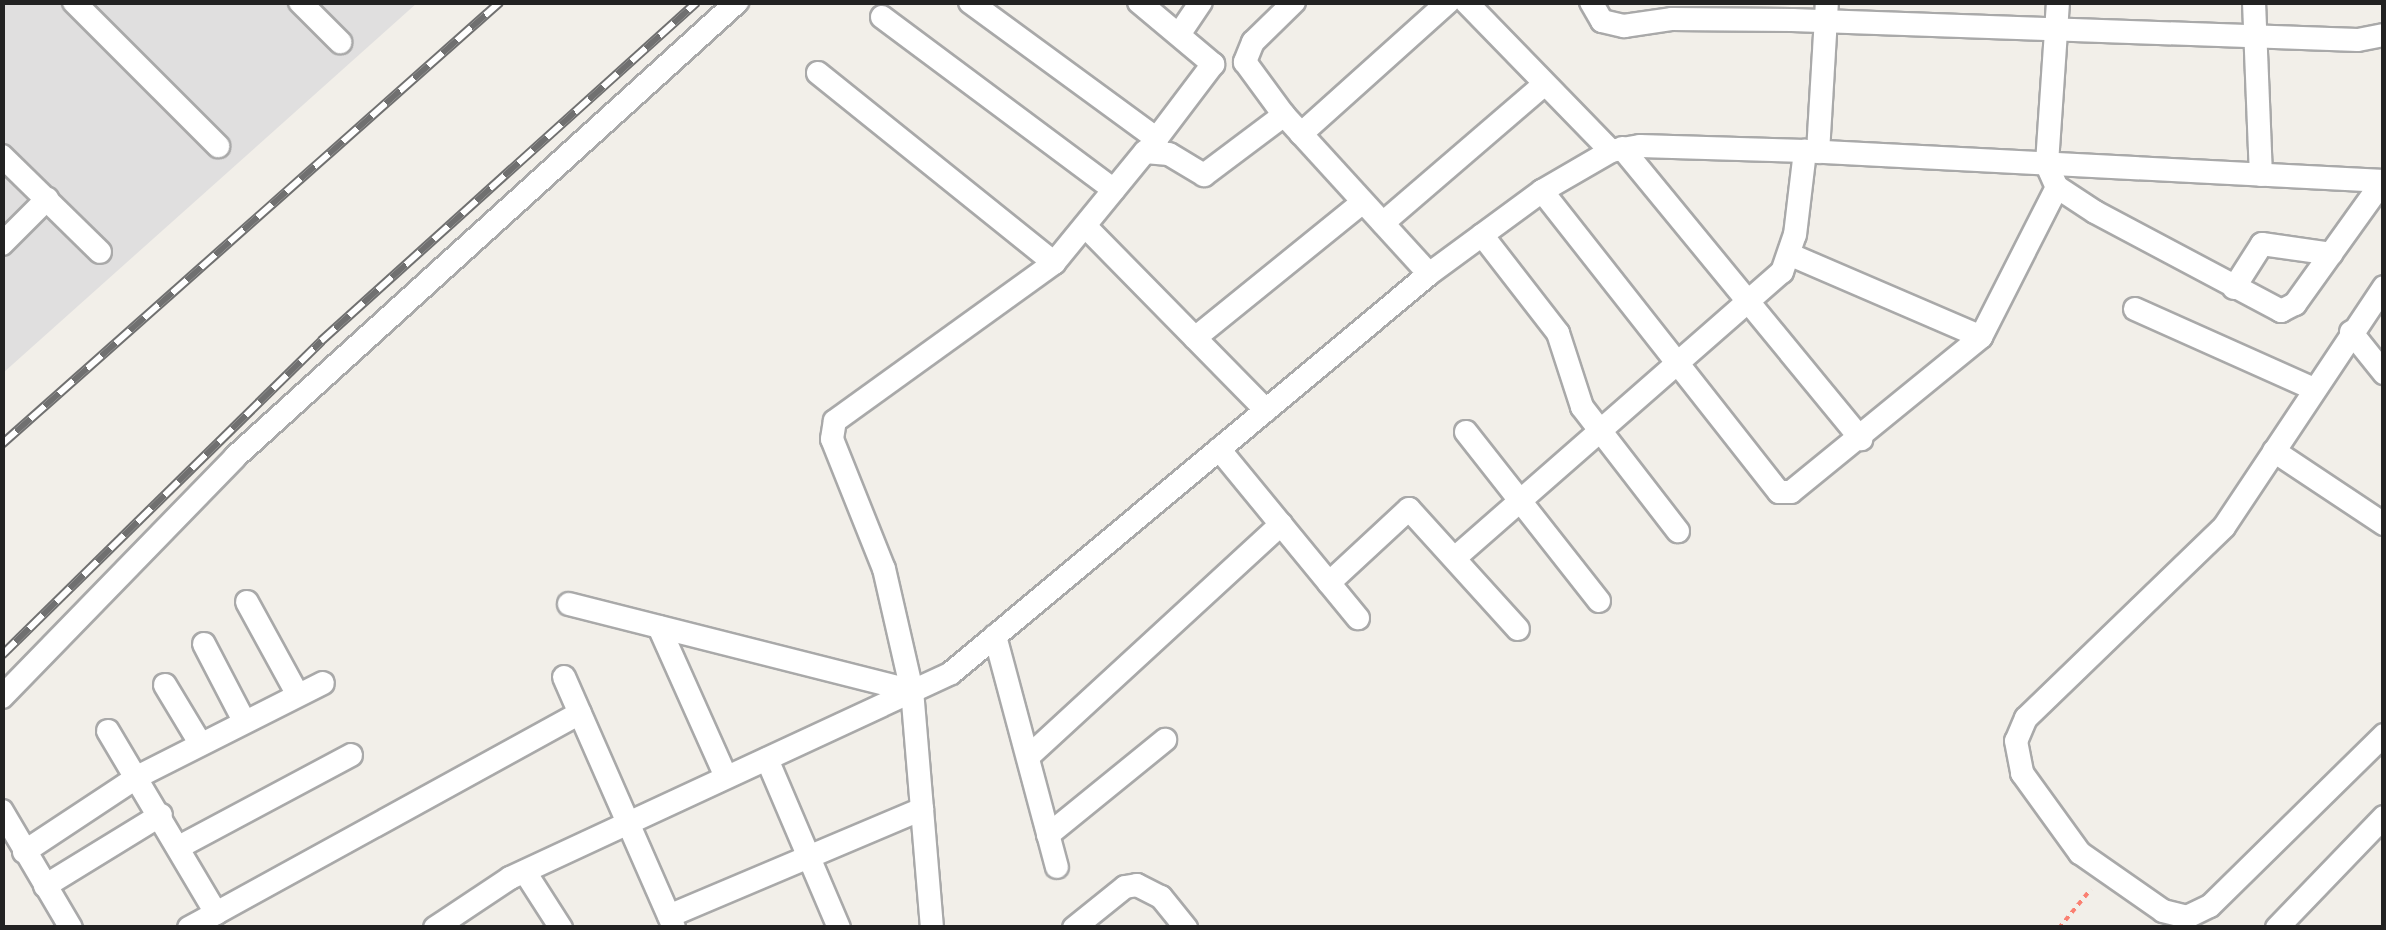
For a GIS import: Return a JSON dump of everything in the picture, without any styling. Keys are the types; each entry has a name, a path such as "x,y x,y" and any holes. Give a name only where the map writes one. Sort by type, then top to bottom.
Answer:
{"street":[{"path":"74,2 218,146"},
{"path":"300,2 340,42"},
{"path":"2,698 235,457 737,2"},
{"path":"970,2 1151,146 1204,174 1284,115"},
{"path":"909,928 932,923 912,690 884,569 832,439 836,421 1054,264 1088,228 1213,64 1139,2"},
{"path":"1180,33 1200,2"},
{"path":"1294,2 1253,42 1245,62 1284,115 1429,274"},
{"path":"1301,134 1448,2"},
{"path":"1466,2 1542,86 1616,150 1752,304 1861,439"},
{"path":"1591,2 1602,22 1612,26 1646,12 1827,12 2057,30 2384,35"},
{"path":"1542,191 1779,492 1800,489 1981,337 2052,176 2058,2"},
{"path":"2254,2 2262,175"},
{"path":"1456,557 1752,304 1791,254 1812,151 1827,12"},
{"path":"882,17 1114,190"},
{"path":"818,73 1054,264"},
{"path":"1383,223 1542,86"},
{"path":"446,925 525,872 951,673 1429,274 1542,191 1616,150 1812,151 2052,176 2262,175 2384,181 2290,309 2280,312 2052,176"},
{"path":"2,156 100,252"},
{"path":"2,244 47,200"},
{"path":"1195,338 1363,202"},
{"path":"1088,228 1266,410"},
{"path":"1482,235 1558,333 1576,394 1600,434 1678,530"},
{"path":"2234,288 2262,244 2331,254"},
{"path":"1791,254 1981,337"},
{"path":"2384,287 2211,543 2020,727 2016,742 2022,773 2065,836 2104,873 2176,916 2210,906 2384,734"},
{"path":"2135,308 2314,389"},
{"path":"2351,332 2384,373"},
{"path":"1466,432 1524,499 1599,600"},
{"path":"1219,449 1358,618"},
{"path":"2274,452 2384,524"},
{"path":"1329,583 1409,510 1518,629"},
{"path":"1028,758 1281,524"},
{"path":"247,602 298,695"},
{"path":"569,604 912,690"},
{"path":"659,626 726,778"},
{"path":"995,636 1058,867"},
{"path":"204,644 244,719"},
{"path":"564,677 671,922 922,809"},
{"path":"24,852 139,776 244,719 324,683"},
{"path":"165,684 200,742"},
{"path":"189,928 580,713"},
{"path":"108,731 139,776 216,912"},
{"path":"1048,835 1165,740"},
{"path":"179,846 351,755"},
{"path":"766,759 839,928"},
{"path":"2,812 71,928"},
{"path":"45,886 160,814"},
{"path":"2277,928 2384,817"},
{"path":"525,872 562,928"},
{"path":"1074,928 1125,887 1137,885 1161,897 1186,928"}],"path":[{"path":"2060,928 2104,873"}],"shaded area":[{"path":"3,3 417,3 3,373"}],"railway":[{"path":"2,444 500,2"},
{"path":"2,655 321,341 697,2"}]}
